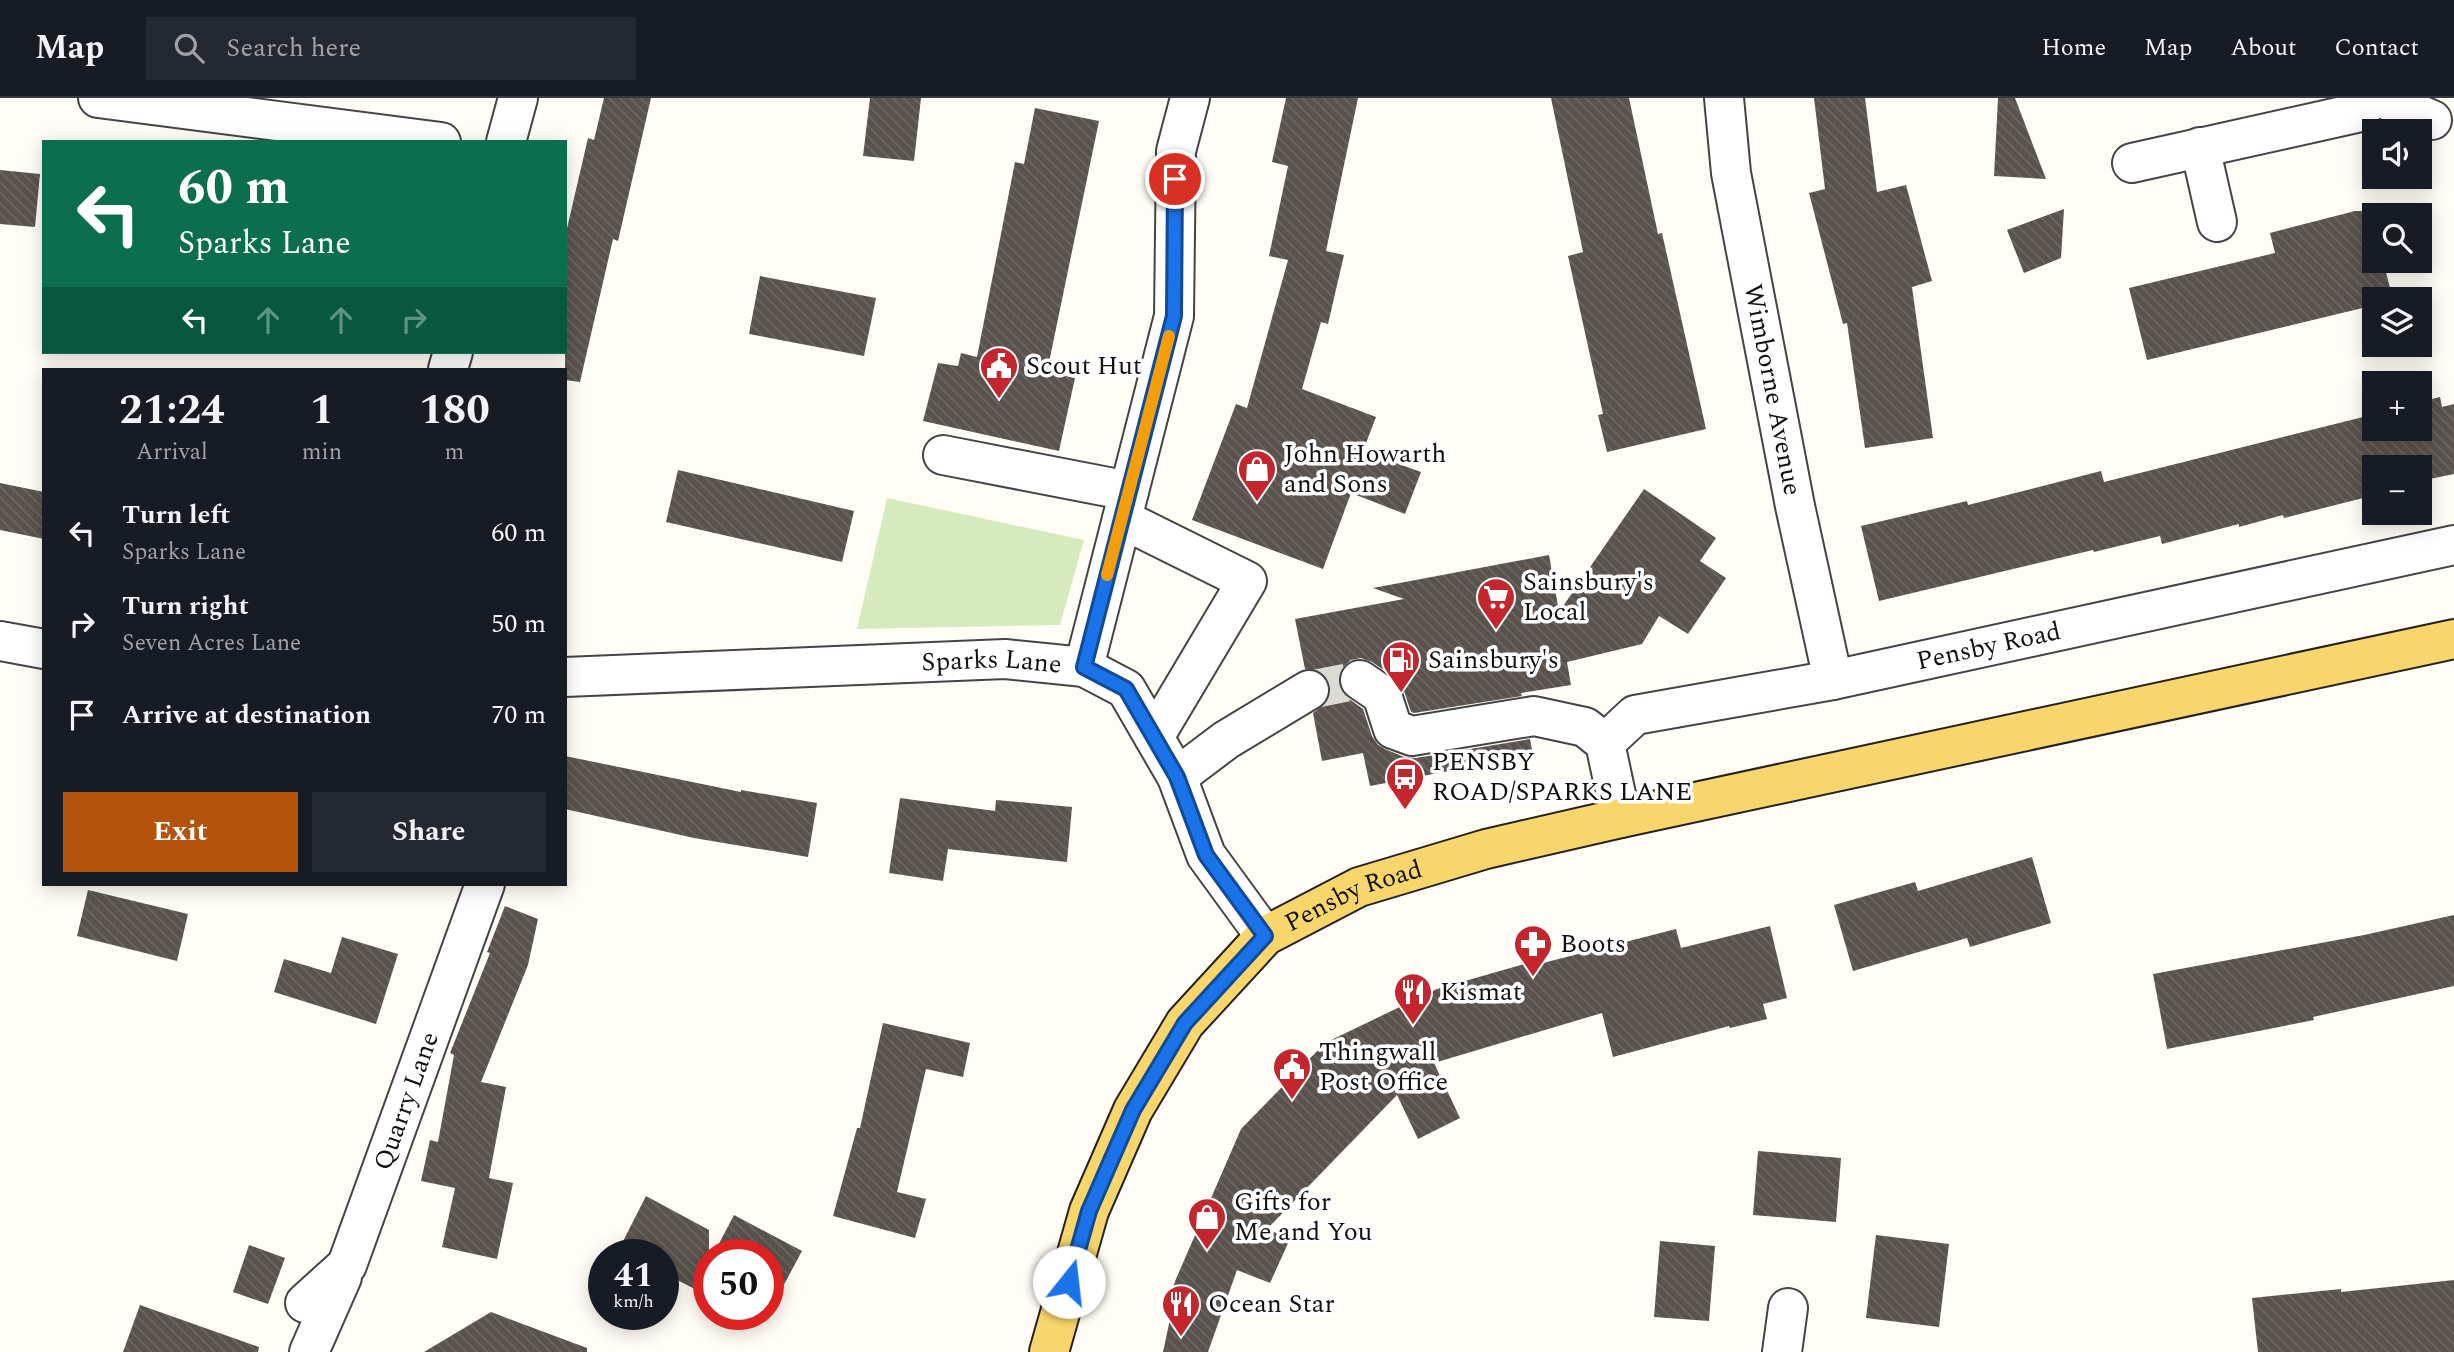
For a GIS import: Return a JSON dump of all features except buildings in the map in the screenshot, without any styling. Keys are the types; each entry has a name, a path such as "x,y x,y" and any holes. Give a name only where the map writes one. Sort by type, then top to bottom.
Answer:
{"main road":[{"name":"Pensby Road","path":"1049,1352 1089,1211 1133,1110 1185,1023 1265,936 1359,887 1486,849 1621,818 2454,639"}],"street":[{"path":"98,98 425,140"},
{"path":"507,140 518,98"},
{"path":"1084,667 1174,316 1175,151 1190,98"},
{"name":"Wimborne Avenue","path":"1724,98 1733,186 1795,506 1833,680"},
{"path":"2132,163 2361,112 2368,98"},
{"path":"2382,98 2430,119"},
{"path":"2200,147 2217,222"},
{"path":"943,455 1125,505 1247,581 1154,737"},
{"name":"Pensby Road","path":"1605,743 1635,715 1833,680 2454,545"},
{"path":"0,641 42,649"},
{"name":"Sparks Lane","path":"567,677 1005,659 1084,667 1126,689 1177,777 1206,855 1265,936"},
{"path":"1360,680 1382,695 1393,729 1412,736 1534,716 1585,727 1605,743 1621,818"},
{"path":"1177,777 1226,740 1308,690"},
{"name":"Quarry Lane","path":"305,1303 347,1265 484,886"},
{"path":"309,1352 347,1265"},
{"path":"1782,1352 1788,1308"}],"green space":[{"path":"887,498 1084,540 1060,625 857,629"}],"tunnel":[{"path":"1309,690 1360,680"}],"slow traffic":[{"path":"1107,575 1169,336"}],"place":[{"name":"Scout Hut","path":"999,400"},
{"name":"John Howarth and Sons","path":"1257,503"},
{"name":"Sainsbury's Local","path":"1496,631"},
{"name":"Sainsbury's","path":"1401,694"},
{"name":"PENSBY ROAD/SPARKS LANE","path":"1405,811"},
{"name":"Boots","path":"1533,978"},
{"name":"Kismat","path":"1413,1026"},
{"name":"Thingwall Post Office","path":"1292,1101"},
{"name":"Gifts for Me and You","path":"1207,1251"},
{"name":"Ocean Star","path":"1181,1338"}],"route":[{"path":"1069,1282 1089,1211 1133,1110 1185,1023 1265,936 1206,855 1177,777 1126,689 1084,667 1174,316 1175,179"}]}
